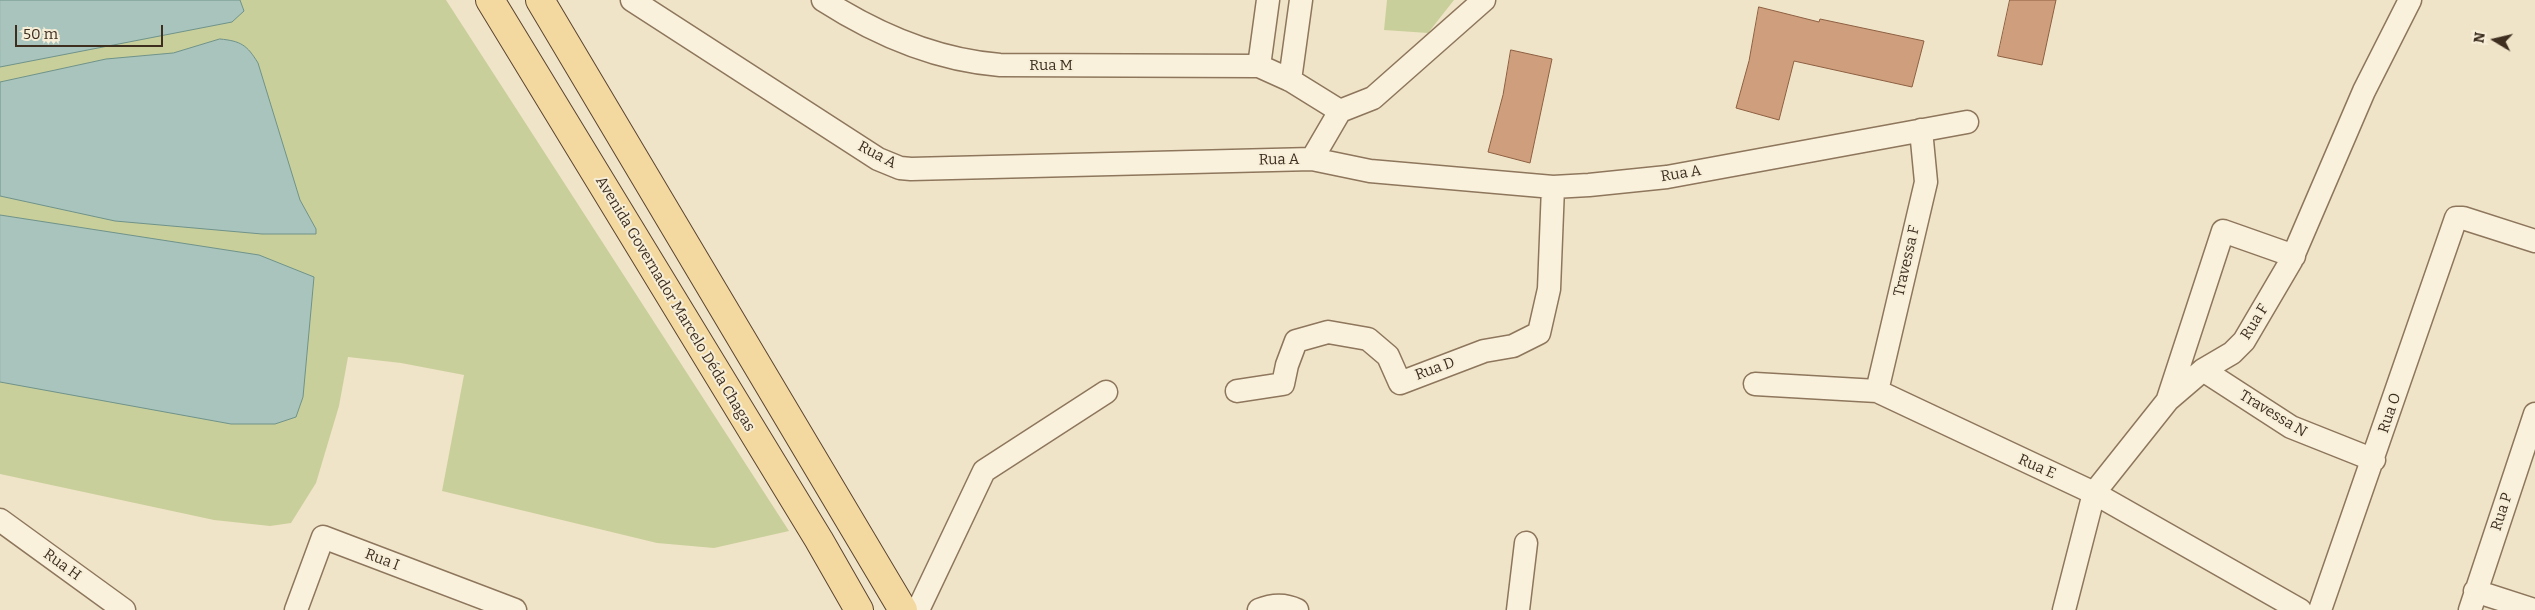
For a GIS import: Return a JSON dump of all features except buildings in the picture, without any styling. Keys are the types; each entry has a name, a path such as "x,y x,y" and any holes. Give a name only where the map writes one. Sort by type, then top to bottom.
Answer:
{"main road":[{"name":"Avenida Governador Marcelo Déda Chagas","path":"490,0 819,540 858,610"},
{"path":"540,0 903,610"}],"street":[{"name":"Rua A","path":"632,0 878,159 900,168 922,170 1312,159 1370,171 1553,187 1589,186 1666,177 1967,122"},
{"name":"Rua M","path":"823,0 917,48 976,64 1259,66 1290,80 1340,111"},
{"path":"1259,66 1268,0"},
{"path":"1290,80 1300,0"},
{"path":"1312,159 1340,111 1361,104 1380,92 1484,0"},
{"name":"Rua F","path":"2064,610 2094,493 2168,400 2203,370 2232,353 2244,341 2294,256 2364,91 2410,0"},
{"name":"Travessa F","path":"1877,391 1926,182 1921,130"},
{"name":"Rua D","path":"1237,391 1283,384 1287,365 1296,341 1328,332 1368,339 1388,356 1400,382 1484,351 1513,346 1539,333 1549,289 1553,187"},
{"name":"Rua O","path":"2320,610 2458,217 2535,241"},
{"path":"2168,400 2224,231 2294,256"},
{"name":"Travessa N","path":"2203,370 2291,427 2374,460"},
{"name":"Rua E","path":"1755,384 1877,391 2094,493 2300,610"},
{"path":"918,610 984,471 1106,392"},
{"name":"Rua P","path":"2473,601 2535,414"},
{"name":"Rua H","path":"0,520 124,610"},
{"name":"Rua I","path":"296,610 323,537 515,610"},
{"path":"1518,610 1526,543"},
{"path":"2473,601 2534,610"},
{"path":"1259,610 1267,606 1281,606 1297,610"}],"green space":[{"path":"0,0 446,0 789,531 714,548 657,543 442,491 464,375 401,363 348,357 339,406 316,483 291,523 270,526 214,520 0,474"},
{"path":"1387,0 1454,0 1428,33 1384,30"}],"water":[{"path":"0,0 240,0 244,11 232,22 0,67"},
{"path":"220,39 243,45 258,63 300,200 316,229 316,234 262,234 115,221 0,196 0,82 106,59 173,53"},
{"path":"0,215 259,255 314,277 303,397 296,417 275,424 231,424 0,382"}]}
